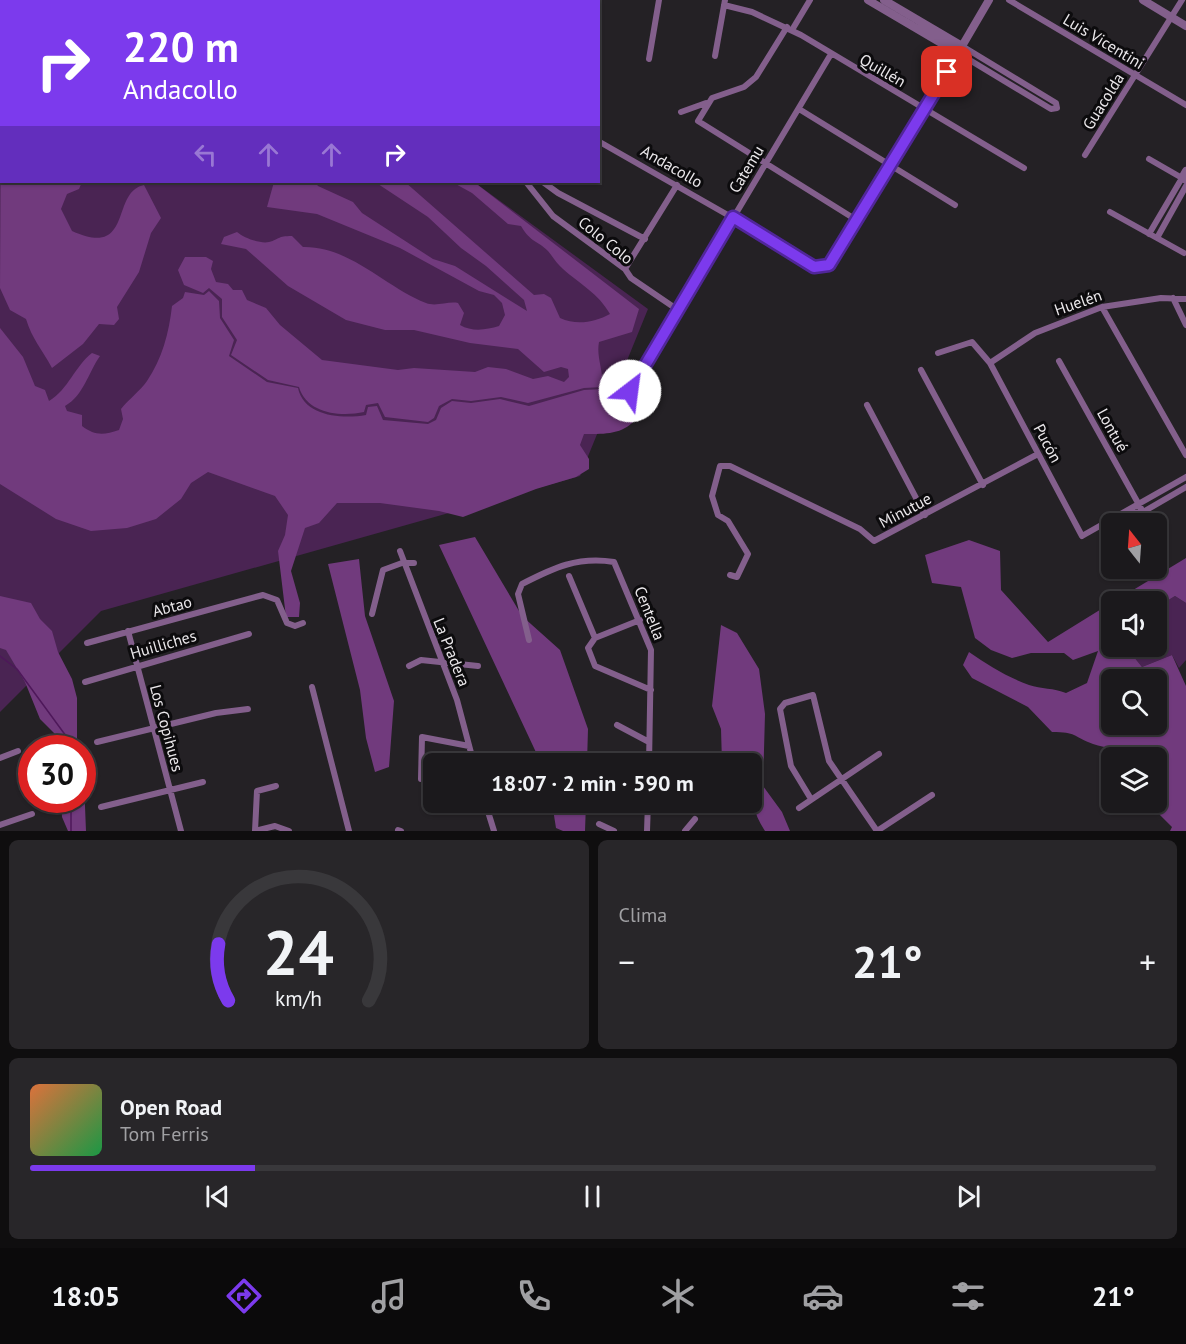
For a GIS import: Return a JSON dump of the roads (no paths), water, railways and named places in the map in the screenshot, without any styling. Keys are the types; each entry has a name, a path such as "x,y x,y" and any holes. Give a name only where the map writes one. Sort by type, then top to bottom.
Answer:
{"street":[{"path":"649,59 660,0"},
{"path":"681,112 744,87 756,77 810,0"},
{"path":"868,0 960,50 1056,104 1057,108 1051,109 960,50 884,0"},
{"path":"708,101 699,118 700,124 858,221 989,0"},
{"name":"Luis Vicentini","path":"1009,0 1186,105"},
{"path":"1143,0 1186,26"},
{"name":"Guacolda","path":"1085,155 1182,0"},
{"path":"715,56 725,2"},
{"name":"Quillén","path":"725,2 789,29 1024,168"},
{"name":"Catemu","path":"630,391 831,54"},
{"path":"799,109 955,205"},
{"name":"Andacollo","path":"600,142 733,217 814,267 829,265 858,221"},
{"path":"1149,159 1185,179"},
{"path":"1149,234 1185,179"},
{"path":"1157,238 1185,179"},
{"name":"Colo Colo","path":"527,183 554,216 625,269 631,278 678,309"},
{"name":"Colo Colo","path":"544,183 558,193 645,239"},
{"path":"625,269 677,185"},
{"path":"1110,212 1184,253"},
{"path":"1173,298 1186,325"},
{"name":"Huelén","path":"990,363 1035,333 1102,307 1173,298 1186,299"},
{"path":"1102,307 1186,455"},
{"name":"Pucón","path":"938,354 972,342 990,363 1082,536 1101,526"},
{"name":"Lontué","path":"1059,361 1143,512"},
{"path":"921,370 983,484"},
{"path":"867,405 925,514"},
{"name":"Minutue","path":"730,576 737,576 748,554 728,521 718,515 712,496 720,466 730,466 860,530 874,541 1038,454"},
{"path":"1124,513 1186,477"},
{"path":"1124,513 1143,512 1186,487"},
{"name":"La Pradera","path":"400,551 457,700 471,753"},
{"name":"Centella","path":"529,640 518,594 522,584 563,563 595,559 614,562 651,650 649,753"},
{"path":"372,614 383,572 403,563 414,562"},
{"path":"569,576 595,638"},
{"name":"Abtao","path":"87,643 263,595 277,600 287,623 295,626 303,623"},
{"path":"640,620 595,638 588,648 595,666 651,690"},
{"name":"Los Copihues","path":"128,631 181,831"},
{"name":"Huilliches","path":"85,682 249,633"},
{"path":"409,666 421,660 478,666"},
{"path":"312,687 349,831"},
{"path":"811,799 791,766 780,709 784,703 813,695 825,753 877,831 932,795"},
{"path":"98,742 216,713 248,709"},
{"path":"617,725 649,742"},
{"path":"421,779 422,737 469,746"},
{"path":"0,758 18,751"},
{"path":"799,808 879,754"},
{"path":"101,807 203,782"},
{"path":"276,786 258,791 255,831 275,826 290,831"},
{"path":"488,813 494,831"},
{"path":"647,831 648,813"},
{"path":"0,825 32,814"},
{"path":"685,831 695,819"},
{"path":"599,824 614,831"}],"waterway":[{"path":"0,656 17,669 65,735"},
{"path":"71,813 71,831"}]}
